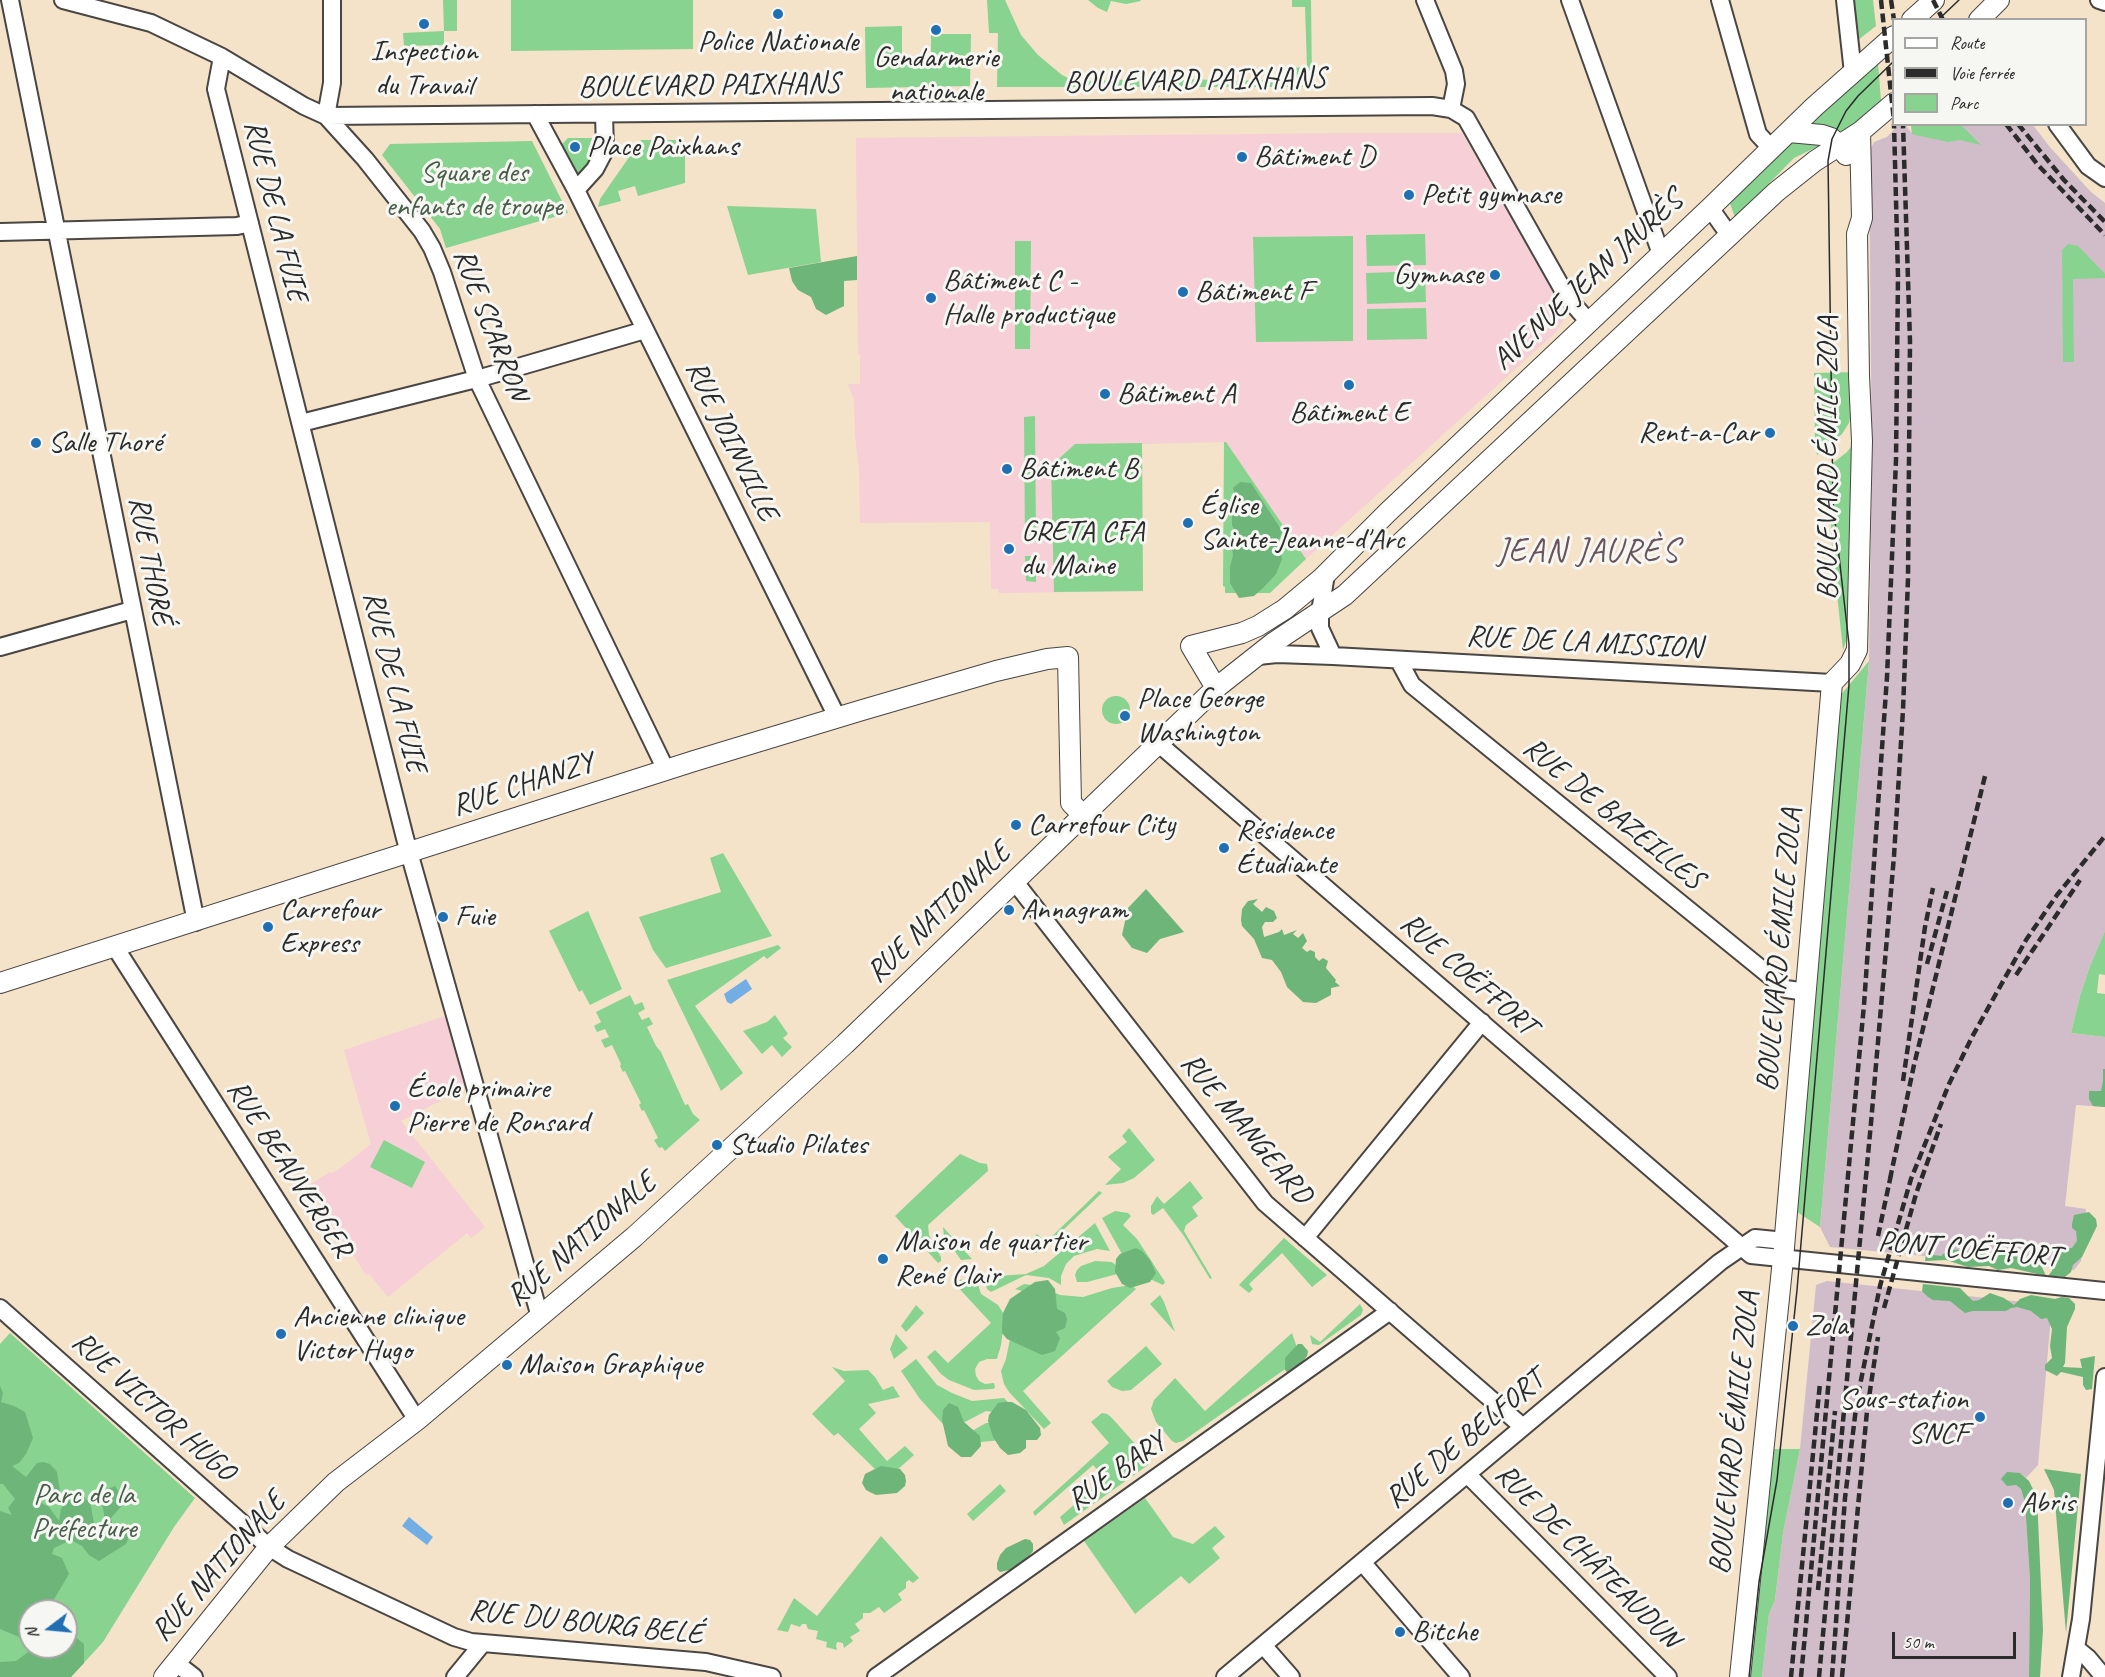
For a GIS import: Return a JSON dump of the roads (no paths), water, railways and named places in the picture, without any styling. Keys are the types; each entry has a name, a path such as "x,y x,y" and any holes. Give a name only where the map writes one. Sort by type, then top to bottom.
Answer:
{"main road":[{"path":"1914,18 1934,0"},
{"path":"1981,18 1999,0"},
{"name":"AVENUE JEAN JAURÈS","path":"1216,688 1191,646 1242,633 1273,618 1326,574 1396,504 1790,132 1810,110 1892,37"},
{"path":"1084,816 1216,688 1273,643 1345,595 1617,343 1728,234 1798,173 1860,132 1892,104"},
{"path":"1790,132 1822,135 1831,138 1840,146"},
{"name":"BOULEVARD ÉMILE ZOLA","path":"1740,1677 1784,1250 1832,683 1850,664 1857,650 1862,441 1857,234 1862,218 1860,132"},
{"name":"BOULEVARD ÉMILE ZOLA","path":"1840,146 1849,162 1851,219 1857,234"},
{"name":"RUE CHANZY","path":"0,984 666,770 837,717 996,671 1047,659 1068,657 1071,803 1084,816"},
{"name":"RUE NATIONALE","path":"170,1670 269,1547 336,1482 417,1420 634,1237 830,1058 1084,816"}],"street":[{"name":"RUE THORÉ","path":"10,0 196,922"},
{"name":"RUE SCARRON","path":"63,0 151,23 222,57 326,117 365,159 422,231 442,272 477,379 666,770"},
{"path":"326,117 332,83 332,0"},
{"path":"1425,0 1454,71 1456,84 1451,109 1466,118 1567,297 1588,321"},
{"path":"1570,0 1661,254"},
{"path":"1720,0 1758,134 1771,148"},
{"path":"1845,0 1853,73"},
{"path":"2099,0 2105,2"},
{"name":"RUE DE LA FUIE","path":"222,57 216,89 250,224 410,854 540,1317"},
{"name":"BOULEVARD PAIXHANS","path":"326,117 1432,106 1451,109"},
{"path":"535,114 576,190 595,169 605,150 604,114"},
{"path":"2058,126 2088,166 2105,178"},
{"name":"RUE JOINVILLE","path":"576,190 837,717"},
{"path":"1710,208 1728,234"},
{"path":"0,232 250,224"},
{"path":"301,423 477,379 645,330"},
{"path":"1326,574 1320,628 1333,656"},
{"path":"0,647 132,610"},
{"name":"RUE DE LA MISSION","path":"1258,656 1277,654 1333,656 1832,683"},
{"name":"RUE DE BAZEILLES","path":"1399,661 1412,685 1786,990 1806,992"},
{"name":"RUE COËFFORT","path":"1159,744 1742,1247"},
{"name":"RUE MANGEARD","path":"1015,882 1264,1203 1523,1427"},
{"name":"RUE BEAUVERGER","path":"115,947 417,1420"},
{"path":"1305,1238 1482,1022"},
{"name":"RUE DE BELFORT","path":"1225,1677 1720,1262 1755,1238 1784,1250"},
{"name":"PONT COËFFORT","path":"1784,1250 1828,1263 2105,1291"},
{"name":"RUE VICTOR HUGO","path":"0,1308 269,1547"},
{"name":"RUE BARY","path":"876,1677 1390,1311"},
{"path":"2071,1677 2077,1649 2099,1487 2105,1377"},
{"name":"RUE DE CHÂTEAUDUN","path":"1467,1474 1668,1677"},
{"name":"RUE DU BOURG BELÉ","path":"269,1547 288,1559 454,1637 483,1643 706,1662 718,1671 772,1677"},
{"path":"1362,1562 1461,1677"},
{"path":"455,1677 483,1643"},
{"path":"1263,1645 1291,1677"},
{"path":"2077,1649 2104,1677"},
{"path":"170,1670 194,1677"}],"water":[{"path":"746,979 752,989 731,1004 727,1002 724,994"},
{"path":"409,1517 433,1537 427,1545 402,1526"}],"tram line":[{"path":"1940,18 1959,0"},
{"path":"1749,1677 1759,1582 1777,1480 1797,1290 1849,685 1849,644 1833,503 1828,161 1832,139 1846,111 1892,63"}],"railway":[{"path":"1881,0 1892,102"},
{"path":"1891,0 1894,18"},
{"path":"1933,0 1942,18"},
{"path":"1801,1677 1864,1005 1887,677 1896,460 1898,276 1894,126"},
{"path":"1819,1677 1871,1123 1894,856 1903,710 1908,579 1910,341 1903,126"},
{"path":"2008,126 2038,165 2105,235"},
{"path":"2020,126 2064,180 2105,222"},
{"path":"1890,1179 1914,1065 1986,772"},
{"path":"1832,1677 1845,1498 1857,1400 1880,1286 1911,1179 1949,1084 1972,1037 2026,940 2057,895 2105,836"},
{"path":"2016,975 2080,880"},
{"path":"1903,1081 1925,927 1933,888"},
{"path":"1927,964 1947,891"},
{"path":"1884,1308 1916,1194 1941,1124"},
{"path":"1878,1236 1892,1170"},
{"path":"1842,1677 1867,1411 1878,1337"},
{"path":"1791,1677 1820,1383"},
{"path":"1818,1590 1835,1411"}],"place":[{"name":"Police Nationale","path":"778,14"},
{"name":"Inspection du Travail","path":"424,24"},
{"name":"Gendarmerie nationale","path":"936,30"},
{"name":"Place Paixhans","path":"575,147"},
{"name":"Bâtiment D","path":"1242,157"},
{"name":"Petit gymnase","path":"1409,195"},
{"name":"Gymnase","path":"1495,275"},
{"name":"Bâtiment F","path":"1183,292"},
{"name":"Bâtiment C - Halle productique","path":"931,298"},
{"name":"Bâtiment E","path":"1349,385"},
{"name":"Bâtiment A","path":"1105,394"},
{"name":"Rent-a-Car","path":"1770,433"},
{"name":"Salle Thoré","path":"36,443"},
{"name":"Bâtiment B","path":"1007,469"},
{"name":"Église Sainte-Jeanne-d'Arc","path":"1188,523"},
{"name":"GRETA CFA du Maine","path":"1009,549"},
{"name":"Place George Washington","path":"1125,716"},
{"name":"Carrefour City","path":"1016,825"},
{"name":"Résidence Étudiante","path":"1224,848"},
{"name":"Annagram","path":"1009,910"},
{"name":"Fuie","path":"443,917"},
{"name":"Carrefour Express","path":"268,927"},
{"name":"École primaire Pierre de Ronsard","path":"395,1106"},
{"name":"Studio Pilates","path":"717,1145"},
{"name":"Maison de quartier René Clair","path":"883,1259"},
{"name":"Zola","path":"1793,1326"},
{"name":"Ancienne clinique Victor Hugo","path":"281,1334"},
{"name":"Maison Graphique","path":"507,1365"},
{"name":"Sous-station SNCF","path":"1980,1417"},
{"name":"Abris","path":"2008,1503"},
{"name":"Bitche","path":"1400,1632"}],"district":[{"name":"JEAN JAURÈS","path":"1588,552"}],"park label":[{"name":"Square des enfants de troupe","path":"474,190"},
{"name":"Parc de la Préfecture","path":"84,1512"}]}
